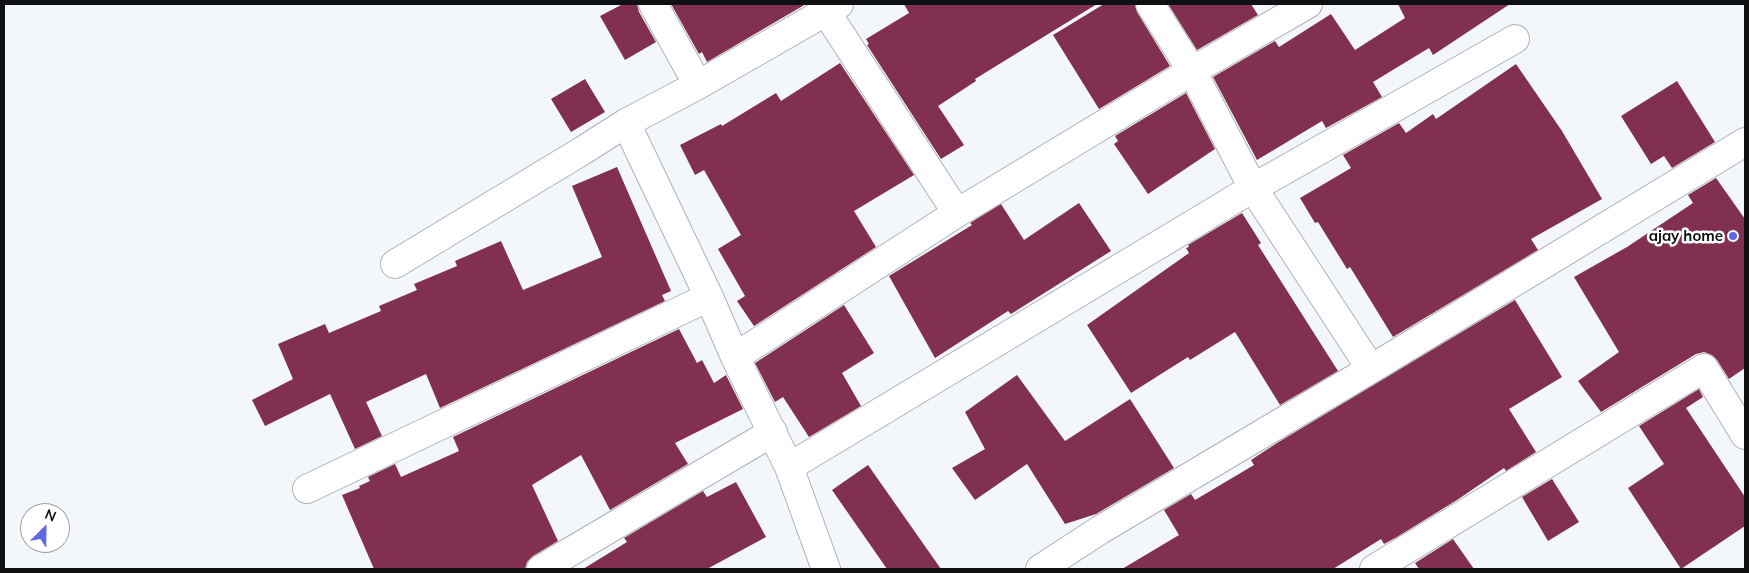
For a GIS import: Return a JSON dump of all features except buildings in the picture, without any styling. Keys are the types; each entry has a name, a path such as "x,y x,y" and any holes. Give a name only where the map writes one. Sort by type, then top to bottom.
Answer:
{"street":[{"path":"653,4 698,85"},
{"path":"1150,4 1192,71 1253,188 1371,369"},
{"path":"735,357 956,213 1192,71 1308,4"},
{"path":"395,264 626,123 698,85 828,6 956,213"},
{"path":"789,467 1253,188 1514,39"},
{"path":"626,123 709,297 735,357 789,467 826,569"},
{"path":"1040,569 1100,530 1371,369 1745,142"},
{"path":"307,489 709,297"},
{"path":"1374,569 1704,368 1745,434"},
{"path":"541,569 773,432"}],"place":[{"name":"ajay home","path":"1733,236"}]}
